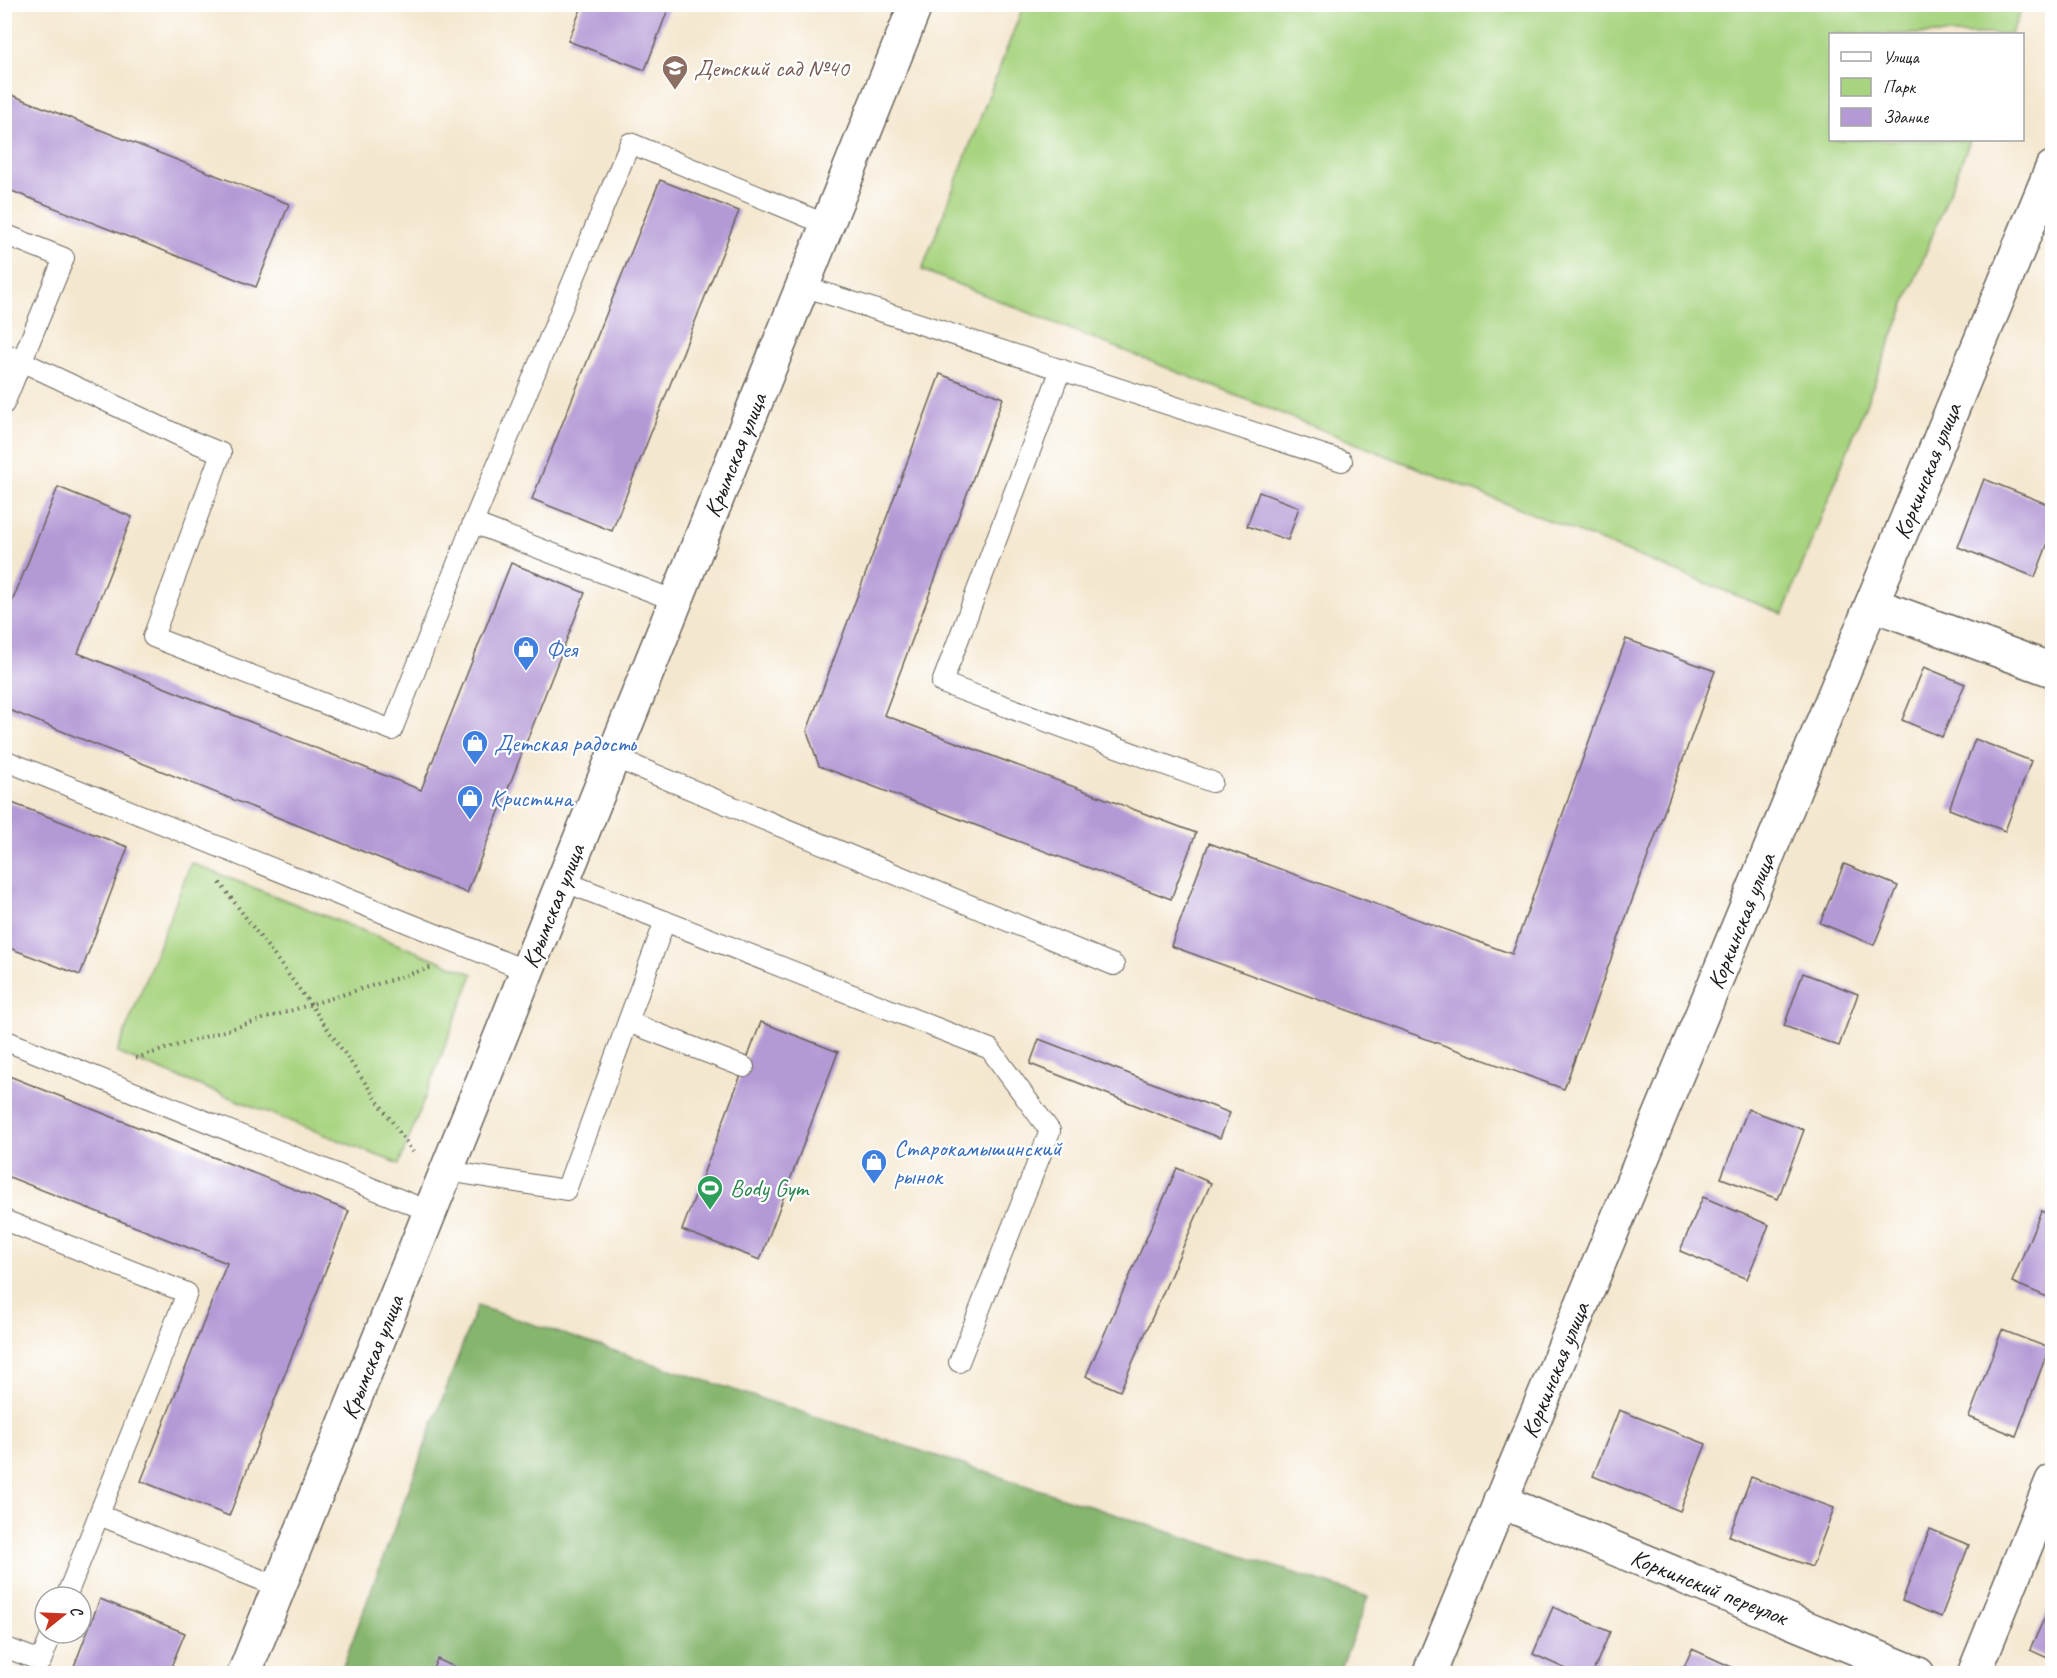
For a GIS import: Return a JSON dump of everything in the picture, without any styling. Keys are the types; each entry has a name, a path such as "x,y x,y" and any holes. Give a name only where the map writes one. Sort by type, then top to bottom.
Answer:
{"street":[{"name":"Крымская улица","path":"244,1674 916,4"},
{"name":"Коркинская улица","path":"1429,1674 2052,168"},
{"path":"1872,604 2052,670"},
{"path":"1974,1674 2052,1481"},
{"name":"Коркинский переулок","path":"1500,1501 1918,1674"}],"lane":[{"path":"13,357 182,437 221,453 153,637 392,730 473,523 630,143 827,225"},
{"path":"4,234 64,258 13,357 4,404"},
{"path":"803,286 1342,460"},
{"path":"1061,369 942,683 1212,782"},
{"path":"473,523 676,601"},
{"path":"613,757 1114,964"},
{"path":"4,760 527,971"},
{"path":"563,881 990,1049 1050,1131 959,1362"},
{"path":"4,1040 87,1073 439,1191 566,1190 665,921"},
{"path":"628,1022 744,1067"},
{"path":"4,1220 187,1293 71,1585"},
{"path":"99,1515 279,1587"},
{"path":"4,1647 41,1661 47,1645"}],"path":[{"path":"219,882 311,1005 439,1191"},
{"path":"87,1073 436,966"}],"green space":[{"path":"1024,4 2023,4 2011,33 1829,33 1829,141 1970,141 1783,614 922,270"},
{"path":"191,863 473,974 399,1164 117,1053"},
{"path":"477,1306 1368,1597 1339,1673 340,1674"}],"building":[{"path":"583,4 670,4 645,70 568,41"},
{"path":"4,92 289,204 256,287 4,188"},
{"path":"660,180 739,211 612,531 532,499"},
{"path":"940,374 1003,398 884,715 1196,833 1171,899 819,766 807,731"},
{"path":"1984,479 2052,506 2052,532 2035,577 1958,547"},
{"path":"58,487 132,517 78,653 421,790 511,563 585,593 467,893 4,708 4,622"},
{"path":"1259,492 1299,507 1288,540 1247,526"},
{"path":"1626,639 1715,671 1564,1089 1171,946 1209,843 1512,954"},
{"path":"1924,667 1965,684 1942,737 1902,720"},
{"path":"1975,739 2031,761 2005,831 1949,809"},
{"path":"4,800 128,847 80,975 4,946"},
{"path":"1844,864 1898,886 1874,945 1820,923"},
{"path":"1803,973 1858,994 1839,1046 1784,1026"},
{"path":"761,1022 838,1052 760,1260 682,1230"},
{"path":"1039,1039 1230,1113 1220,1138 1030,1064"},
{"path":"4,1074 349,1211 229,1516 141,1481 227,1263 4,1175"},
{"path":"1748,1109 1804,1130 1778,1199 1721,1178"},
{"path":"1177,1168 1211,1183 1120,1391 1086,1376"},
{"path":"1703,1197 1769,1225 1747,1279 1680,1251"},
{"path":"2041,1211 2052,1216 2052,1299 2012,1282"},
{"path":"2002,1330 2049,1348 2016,1436 1969,1417"},
{"path":"1619,1410 1706,1444 1680,1511 1593,1476"},
{"path":"1751,1477 1834,1508 1812,1567 1729,1536"},
{"path":"1930,1529 1969,1545 1941,1617 1902,1601"},
{"path":"100,1599 185,1633 168,1674 71,1674 82,1645 93,1645 93,1617"},
{"path":"2052,1601 2052,1660 2030,1650"},
{"path":"1553,1607 1610,1632 1592,1674 1577,1674 1533,1654"},
{"path":"1692,1649 1747,1674 1681,1674"},
{"path":"437,1659 470,1674 431,1674"}],"place":[{"name":"Детский сад №40","path":"675,91"},
{"name":"Фея","path":"526,672"},
{"name":"Детская радость","path":"475,766"},
{"name":"Кристина","path":"470,821"},
{"name":"Старокамышинский рынок","path":"874,1185"},
{"name":"Body Gym","path":"710,1211"}]}
